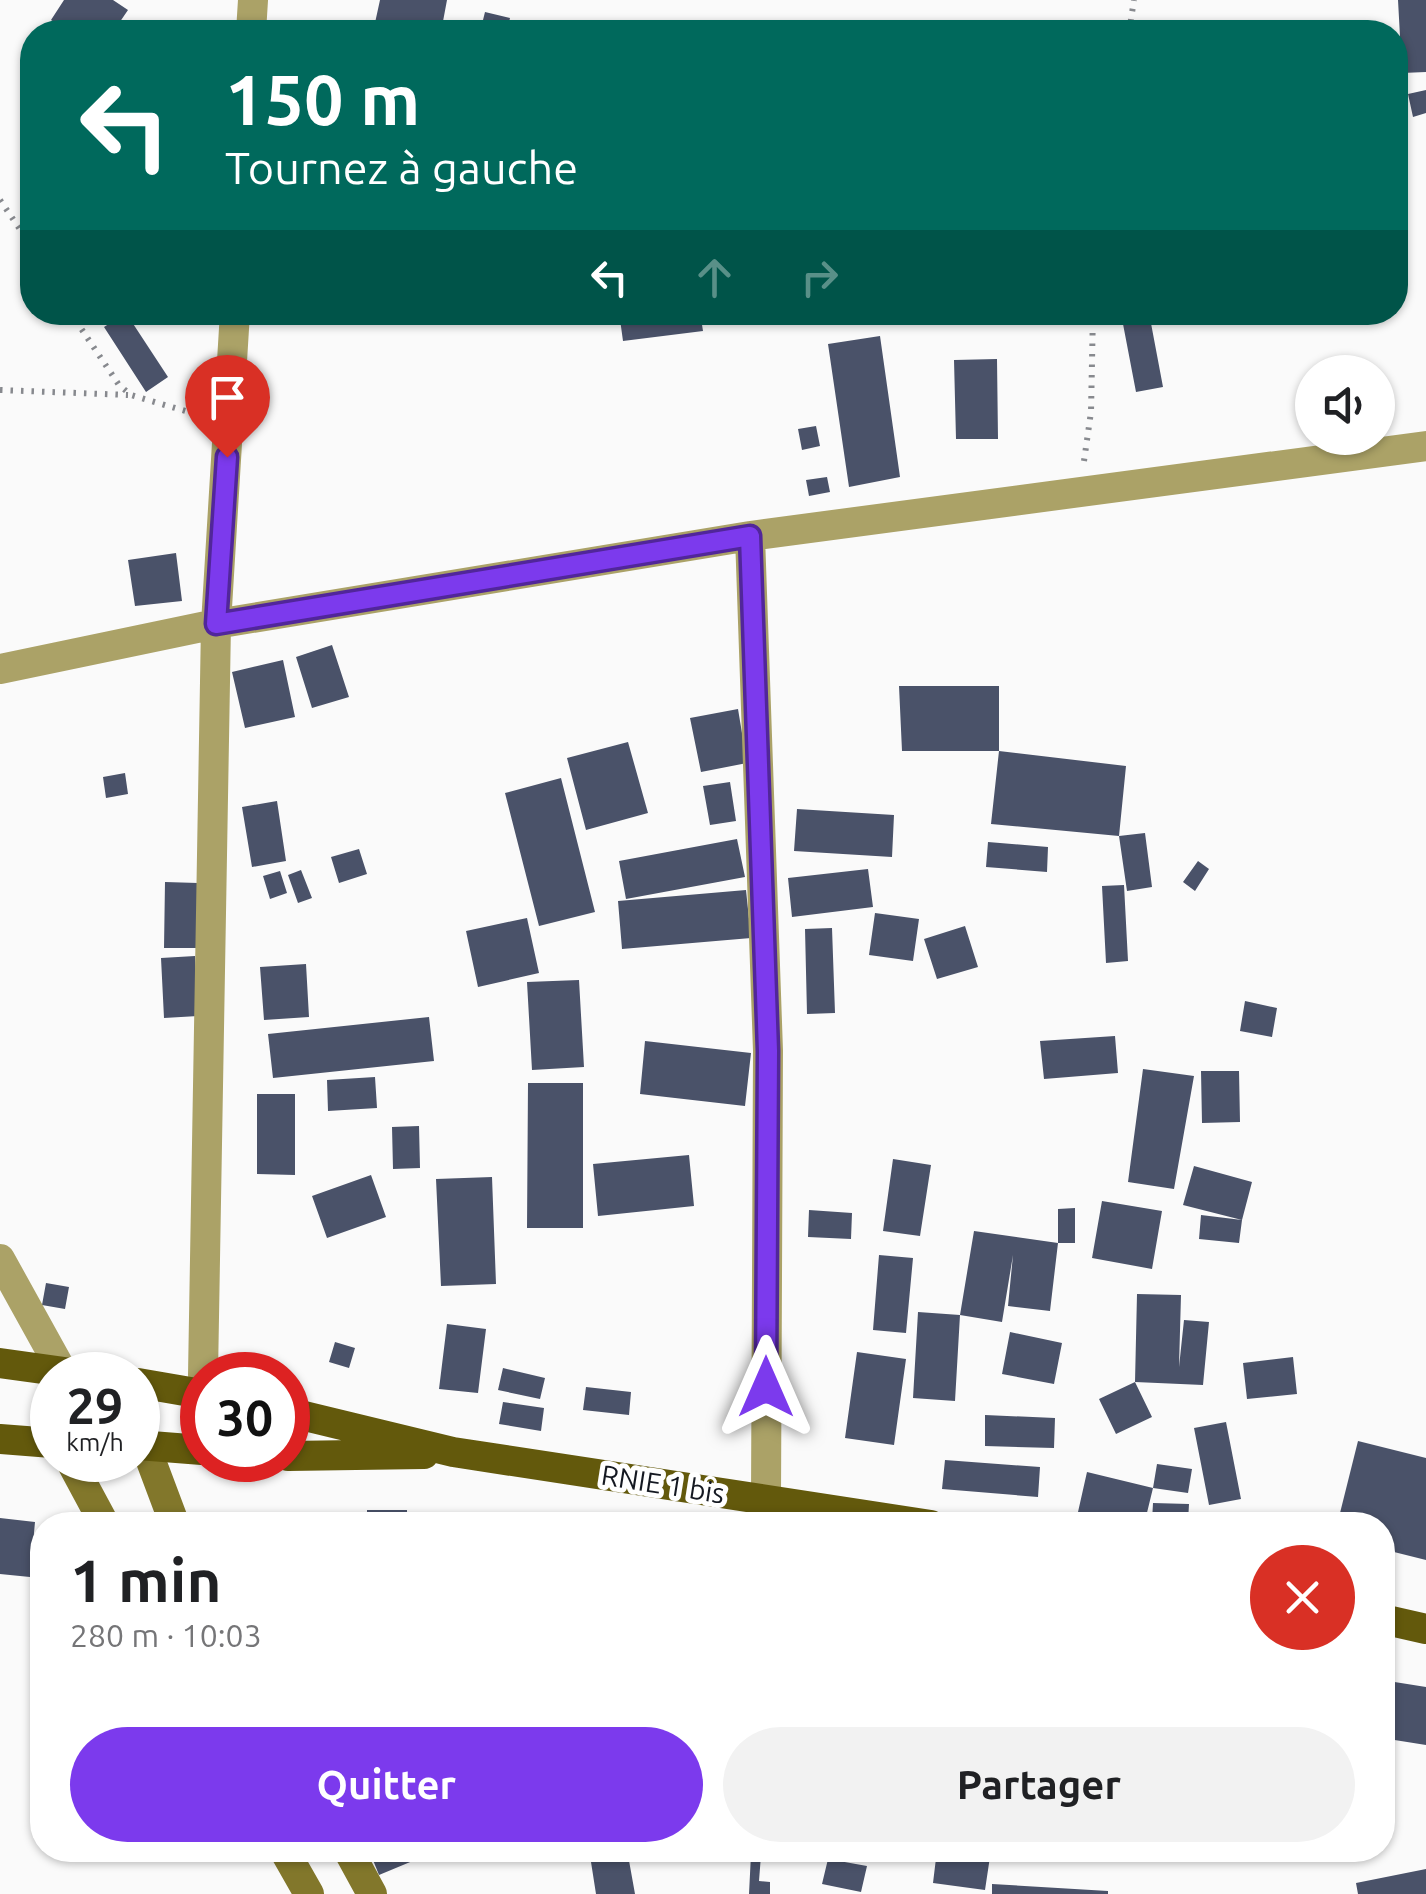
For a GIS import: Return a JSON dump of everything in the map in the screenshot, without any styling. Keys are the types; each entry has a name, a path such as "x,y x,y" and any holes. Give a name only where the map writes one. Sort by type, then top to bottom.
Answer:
{"main road":[{"path":"0,1364 30,1368"},
{"path":"310,1417 453,1452"},
{"path":"0,1439 30,1441"},
{"name":"RNIE 1 bis","path":"453,1452 848,1512"},
{"path":"310,1455 453,1452"},
{"path":"1395,1622 1426,1629"}],"street":[{"path":"203,1352 216,624 234,325"},
{"path":"0,669 216,624 750,536 1426,446"},
{"path":"750,536 768,1051 766,1499"},
{"path":"0,1259 60,1352"},
{"path":"82,1482 98,1512"},
{"path":"157,1482 169,1512"},
{"path":"291,1862 309,1894"},
{"path":"355,1862 372,1894"}],"path":[{"path":"0,200 20,229"},
{"path":"78,325 109,372 131,395"},
{"path":"1079,494 1091,412 1093,325"},
{"path":"0,390 131,395 229,424"}],"building":[{"path":"64,0 113,0 128,10 121,20 51,20"},
{"path":"380,0 447,0 443,20 376,20"},
{"path":"1398,0 1426,0 1426,72 1408,73 1408,20 1399,20"},
{"path":"485,12 510,18 510,20 483,20"},
{"path":"1426,90 1426,113 1413,117 1408,94"},
{"path":"134,325 168,377 146,392 104,327"},
{"path":"621,325 702,325 703,331 623,341"},
{"path":"1123,325 1151,325 1163,387 1136,392"},
{"path":"880,336 900,477 849,487 828,344"},
{"path":"997,359 998,439 956,439 954,360"},
{"path":"816,426 820,446 802,450 798,429"},
{"path":"827,477 830,492 809,496 806,480"},
{"path":"176,553 182,601 135,606 128,560"},
{"path":"332,645 349,697 312,708 296,657"},
{"path":"283,660 295,717 245,728 232,672"},
{"path":"899,686 999,686 999,751 902,751"},
{"path":"738,709 747,763 701,772 690,718"},
{"path":"628,742 648,813 586,830 567,758"},
{"path":"999,751 1126,766 1119,836 991,824"},
{"path":"125,773 128,794 106,798 103,777"},
{"path":"561,778 595,912 539,926 505,793"},
{"path":"730,782 736,821 710,825 703,786"},
{"path":"277,801 286,861 252,867 242,807"},
{"path":"797,809 894,815 892,857 794,851"},
{"path":"1145,833 1152,887 1127,891 1119,836"},
{"path":"737,839 745,877 626,899 619,861"},
{"path":"988,842 1048,847 1047,872 986,867"},
{"path":"359,849 367,874 339,883 331,857"},
{"path":"1198,861 1209,869 1195,891 1183,882"},
{"path":"868,869 873,907 792,917 788,878"},
{"path":"301,870 312,898 298,903 288,875"},
{"path":"280,871 287,893 270,899 263,876"},
{"path":"165,882 198,883 196,948 164,948"},
{"path":"1124,885 1128,961 1106,963 1102,886"},
{"path":"746,890 751,938 622,949 618,901"},
{"path":"875,913 919,919 913,961 869,955"},
{"path":"527,918 539,973 478,987 466,931"},
{"path":"965,926 978,967 937,979 924,939"},
{"path":"832,928 835,1013 807,1014 805,929"},
{"path":"195,956 198,1016 164,1018 161,958"},
{"path":"306,964 309,1017 264,1020 260,967"},
{"path":"579,980 584,1067 532,1070 527,982"},
{"path":"1245,1001 1277,1008 1272,1037 1240,1031"},
{"path":"429,1017 434,1061 273,1078 268,1034"},
{"path":"1115,1036 1118,1073 1044,1079 1040,1041"},
{"path":"645,1041 751,1053 745,1106 640,1094"},
{"path":"1143,1069 1194,1076 1174,1189 1128,1182"},
{"path":"1201,1071 1239,1071 1240,1122 1202,1123"},
{"path":"375,1077 377,1108 328,1111 327,1080"},
{"path":"528,1083 583,1083 583,1228 527,1228"},
{"path":"257,1094 295,1094 295,1175 257,1174"},
{"path":"419,1126 420,1168 393,1169 392,1127"},
{"path":"689,1155 694,1206 598,1216 593,1164"},
{"path":"893,1159 931,1165 920,1236 883,1231"},
{"path":"1194,1166 1252,1182 1242,1220 1183,1205"},
{"path":"371,1175 386,1217 327,1238 312,1196"},
{"path":"492,1177 496,1284 441,1286 436,1179"},
{"path":"1102,1201 1162,1211 1152,1269 1092,1258"},
{"path":"1075,1208 1075,1243 1058,1243 1058,1209"},
{"path":"809,1210 852,1213 851,1239 808,1237"},
{"path":"1201,1215 1242,1220 1239,1243 1199,1239"},
{"path":"974,1231 1058,1243 1050,1311 1008,1306 1013,1255 1002,1322 960,1315"},
{"path":"879,1255 913,1258 906,1333 873,1330"},
{"path":"46,1283 69,1287 65,1309 42,1305"},
{"path":"1137,1294 1181,1295 1179,1367 1184,1320 1209,1322 1203,1385 1135,1382"},
{"path":"918,1312 960,1315 955,1401 913,1398"},
{"path":"447,1324 486,1329 478,1393 439,1389"},
{"path":"1010,1332 1062,1343 1054,1384 1002,1374"},
{"path":"335,1342 355,1348 349,1368 329,1362"},
{"path":"857,1352 906,1359 894,1445 845,1438"},
{"path":"1293,1357 1297,1394 1247,1399 1243,1363"},
{"path":"503,1368 545,1378 540,1399 498,1390"},
{"path":"1135,1382 1152,1417 1116,1434 1099,1399"},
{"path":"586,1387 631,1392 629,1415 583,1410"},
{"path":"503,1402 544,1408 541,1431 499,1424"},
{"path":"985,1415 1055,1418 1054,1448 985,1446"},
{"path":"1226,1422 1241,1499 1209,1505 1194,1428"},
{"path":"1358,1441 1426,1458 1426,1560 1395,1552 1395,1512 1340,1512"},
{"path":"945,1460 1040,1467 1038,1497 942,1489"},
{"path":"1157,1464 1192,1469 1188,1493 1153,1488"},
{"path":"1087,1472 1153,1488 1147,1512 1078,1512"},
{"path":"1153,1503 1189,1504 1189,1512 1152,1512"},
{"path":"367,1510 407,1510 407,1512"},
{"path":"0,1518 30,1521 30,1577 0,1574"},
{"path":"1395,1682 1426,1687 1426,1745 1395,1740"},
{"path":"374,1862 410,1862 379,1875"},
{"path":"591,1862 629,1862 635,1894 596,1894"},
{"path":"751,1862 760,1862 759,1881 770,1882 770,1894 749,1894"},
{"path":"827,1862 867,1866 861,1892 822,1884"},
{"path":"936,1862 989,1862 985,1890 933,1883"},
{"path":"1426,1869 1426,1894 1358,1894 1356,1883"},
{"path":"992,1884 1108,1891 1108,1894 992,1894"}],"route":[{"path":"227,457 216,624 750,536 768,1051 766,1387"}]}
